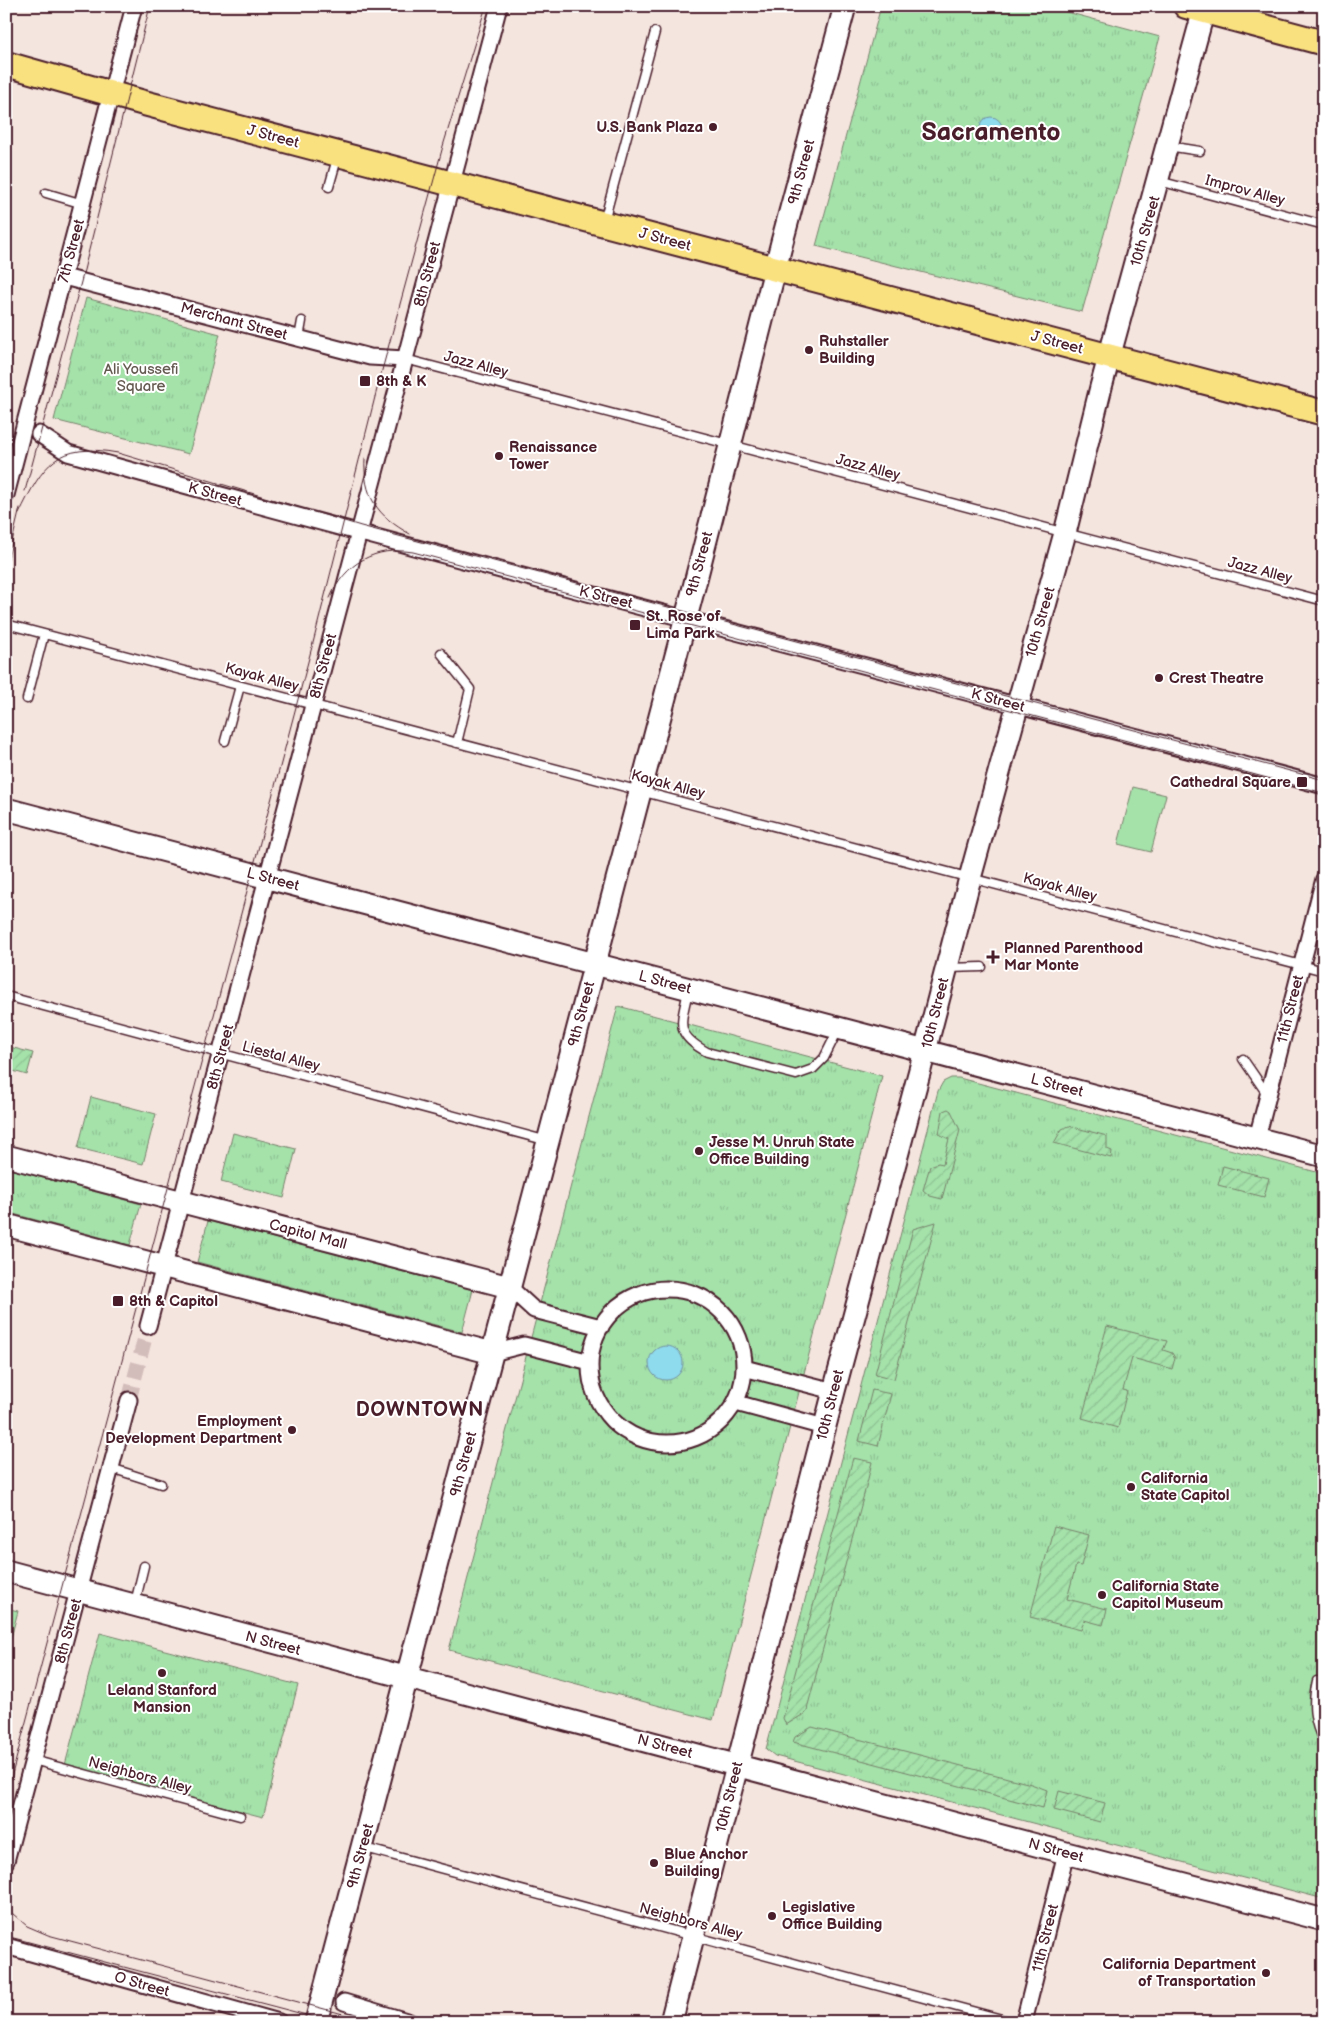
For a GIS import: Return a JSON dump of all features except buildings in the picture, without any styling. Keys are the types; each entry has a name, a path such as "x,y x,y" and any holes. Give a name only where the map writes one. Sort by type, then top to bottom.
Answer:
{"main road":[{"name":"9th Street","path":"316,2022 845,6"},
{"path":"1198,8 1324,43"},
{"name":"10th Street","path":"670,2022 824,1427 926,1051 970,878 1065,533 1110,356 1159,181 1198,8"},
{"name":"J Street","path":"6,64 112,94 1324,413"},
{"name":"L Street","path":"6,809 1324,1156"},
{"name":"Capitol Mall","path":"6,1156 509,1287"},
{"path":"6,1225 492,1353"},
{"name":"N Street","path":"6,1572 1324,1920"}],"street":[{"name":"7th Street","path":"6,495 134,6"},
{"name":"8th Street","path":"148,1326 452,183 495,7"},
{"name":"Merchant Street","path":"64,277 370,357 405,359"},
{"name":"K Street","path":"39,434 68,453 359,533 1324,786"},
{"name":"11th Street","path":"1257,1138 1324,880"},
{"name":"Capitol Mall","path":"509,1287 534,1310 601,1327"},
{"path":"660,1290 685,1292 711,1303 730,1322 741,1346 744,1368 742,1385 736,1404 722,1420 700,1436 674,1442 661,1443 645,1440 623,1429 604,1410 594,1389 590,1362 593,1345 601,1327 615,1310 634,1297 660,1290"},
{"path":"492,1353 524,1345 590,1362"},
{"path":"744,1368 834,1391"},
{"name":"8th Street","path":"6,1862 129,1400"},
{"path":"736,1404 824,1427"},
{"name":"11th Street","path":"1024,2022 1066,1853"},
{"name":"O Street","path":"6,1946 278,2022"},
{"path":"344,2002 410,2022"}],"lane":[{"path":"604,223 655,32"},
{"path":"1168,146 1200,151"},
{"path":"329,187 338,153"},
{"name":"Improv Alley","path":"1159,181 1324,225"},
{"path":"46,193 83,204"},
{"path":"299,338 302,321"},
{"name":"Jazz Alley","path":"405,359 1324,601"},
{"name":"Kayak Alley","path":"6,624 1324,971"},
{"path":"27,699 44,634"},
{"path":"441,652 470,690 457,743"},
{"path":"225,740 240,686"},
{"path":"946,968 982,967"},
{"path":"688,988 682,1019 685,1038 707,1052 796,1075 813,1069 824,1058 838,1028"},
{"name":"Liestal Alley","path":"6,996 548,1141"},
{"path":"1243,1059 1268,1095"},
{"path":"111,1468 161,1484"},
{"path":"134,1606 144,1566"},
{"path":"1317,1681 1315,1722 1324,1742"},
{"name":"Neighbors Alley","path":"33,1760 240,1816"},
{"name":"Neighbors Alley","path":"363,1847 1013,2022"}],"green space":[{"path":"881,6 1044,6 1160,37 1082,312 816,246"},
{"name":"Ali Youssefi Square","path":"86,298 220,334 189,454 54,420"},
{"path":"1133,787 1166,795 1151,852 1118,844"},
{"path":"618,1006 882,1076 713,1720 449,1650"},
{"path":"6,1046 33,1053 27,1075 6,1069"},
{"path":"951,1078 959,1078 1324,1174 1324,1899 775,1756 766,1749 938,1091 943,1082"},
{"path":"91,1097 156,1114 143,1164 78,1148"},
{"path":"948,1109 951,1111 960,1130 942,1199 930,1196 923,1190 930,1166 938,1163 943,1164 949,1139 939,1134 943,1111"},
{"path":"1069,1126 1107,1136 1107,1149 1112,1151 1111,1158 1054,1143 1062,1129"},
{"path":"233,1133 296,1149 284,1198 221,1182"},
{"path":"1223,1166 1269,1178 1264,1197 1218,1185"},
{"path":"6,1168 141,1204 130,1245 6,1212"},
{"path":"208,1221 473,1290 462,1332 197,1262"},
{"path":"936,1222 894,1379 875,1374 913,1229"},
{"path":"1107,1326 1167,1341 1163,1350 1172,1353 1175,1358 1172,1369 1132,1358 1123,1390 1127,1391 1118,1428 1082,1418"},
{"path":"872,1390 891,1394 878,1446 859,1441"},
{"path":"853,1458 872,1462 867,1483 807,1712 786,1725 783,1718"},
{"path":"1054,1526 1089,1535 1081,1566 1076,1565 1067,1599 1107,1609 1103,1625 1084,1620 1081,1630 1030,1617"},
{"path":"6,1608 18,1611 6,1657"},
{"path":"100,1633 298,1685 263,1817 65,1765"},
{"path":"812,1727 1031,1784 1047,1790 1043,1808 793,1742 795,1737"},
{"path":"1059,1791 1105,1803 1100,1822 1054,1810"}],"water":[{"path":"991,117 999,120 1002,128 999,136 991,139 983,136 980,128 983,120"},
{"path":"666,1346 673,1347 678,1351 682,1356 682,1370 678,1375 673,1379 666,1380 659,1379 654,1375 650,1370 649,1363 650,1356 654,1351 659,1347"}],"tunnel":[{"path":"129,1400 148,1326"}],"tram line":[{"path":"25,491 81,282 150,6"},
{"path":"6,1797 313,643 378,385 443,146 486,6"},
{"path":"19,514 36,482 45,470 66,454 97,450 118,453 361,526 1324,780"},
{"path":"365,458 367,483 374,504 389,520 410,534"},
{"path":"6,567 20,508"},
{"path":"330,598 344,575 363,560 386,552 413,552 1324,793"},
{"path":"6,1908 27,1926 48,1935 373,2022"},
{"path":"6,1936 333,2022"}],"place":[{"name":"U.S. Bank Plaza","path":"713,127"},
{"name":"Ruhstaller Building","path":"809,350"},
{"name":"8th & K","path":"365,381"},
{"name":"Renaissance Tower","path":"499,456"},
{"name":"St. Rose of Lima Park","path":"635,625"},
{"name":"Crest Theatre","path":"1159,678"},
{"name":"Cathedral Square","path":"1302,782"},
{"name":"Planned Parenthood Mar Monte","path":"993,957"},
{"name":"Jesse M. Unruh State Office Building","path":"699,1151"},
{"name":"8th & Capitol","path":"118,1301"},
{"name":"Employment Development Department","path":"292,1430"},
{"name":"California State Capitol","path":"1131,1487"},
{"name":"California State Capitol Museum","path":"1102,1595"},
{"name":"Leland Stanford Mansion","path":"162,1673"},
{"name":"Blue Anchor Building","path":"654,1863"},
{"name":"Legislative Office Building","path":"772,1916"},
{"name":"California Department of Transportation","path":"1266,1973"}],"district":[{"name":"Sacramento","path":"991,131"},
{"name":"DOWNTOWN","path":"420,1409"}]}
